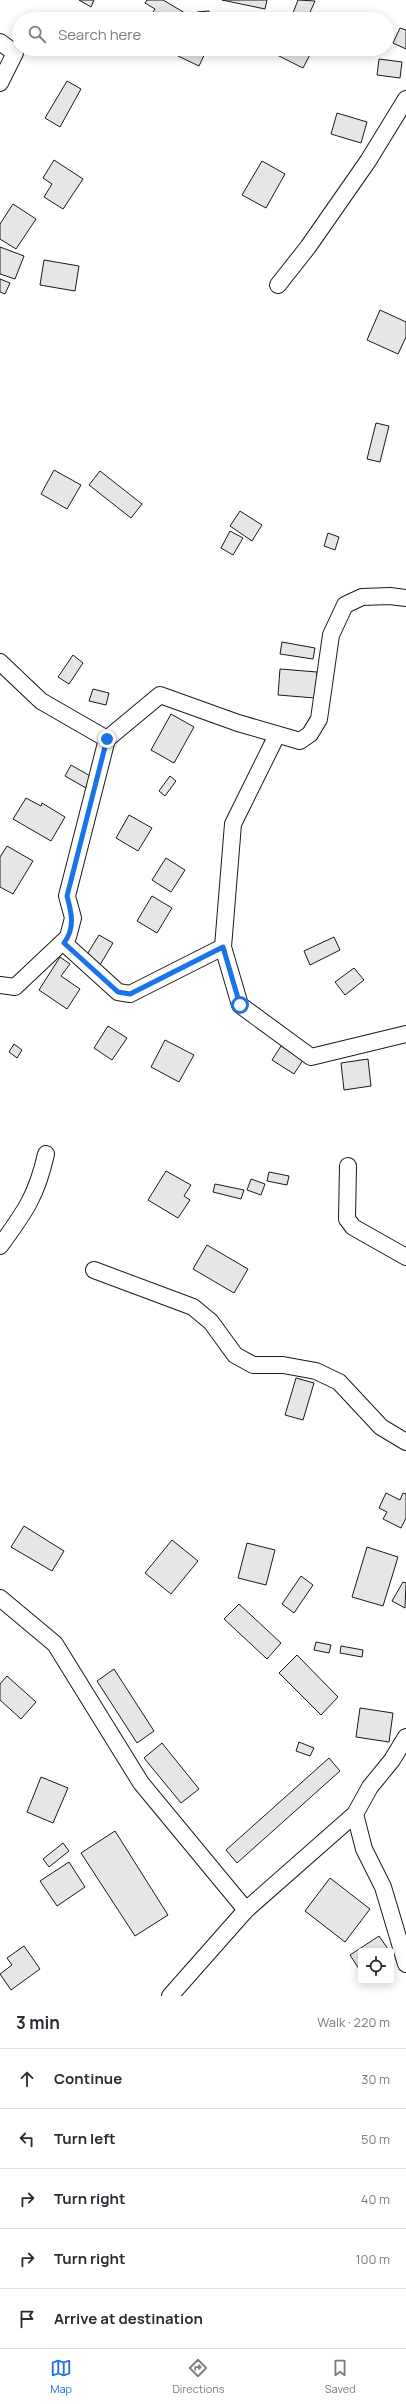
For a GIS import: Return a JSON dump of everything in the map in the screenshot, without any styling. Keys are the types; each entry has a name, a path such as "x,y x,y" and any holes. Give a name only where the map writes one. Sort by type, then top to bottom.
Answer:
{"street":[{"path":"0,42 12,52"},
{"path":"0,83 14,56"},
{"path":"278,285 308,247 368,161 406,99"},
{"path":"0,985 14,987 68,938 73,918 67,896 107,739 160,695 277,735 300,741 310,734 319,719 331,635 345,605 362,597 390,596 406,598"},
{"path":"0,662 41,701 107,739"},
{"path":"277,735 233,824 223,947 240,1005 311,1057 406,1034"},
{"path":"64,943 118,992 130,994 223,947"},
{"path":"0,1246 28,1206 40,1182 46,1154"},
{"path":"348,1166 347,1219 353,1228 406,1257"},
{"path":"94,1270 193,1307 211,1322 235,1355 253,1365 283,1365 316,1371 339,1382 381,1427 406,1442"},
{"path":"0,1598 55,1644 141,1783 246,1910"},
{"path":"170,1996 246,1910 355,1814 370,1787 392,1760 406,1737"},
{"path":"355,1814 364,1849 383,1887 406,1964"}],"building":[{"path":"79,0 94,0 91,7"},
{"path":"147,0 163,0 183,12 153,12 155,9 145,3"},
{"path":"222,0 267,0 265,9"},
{"path":"298,0 315,1 310,12 293,12"},
{"path":"400,28 406,30 406,49 394,43"},
{"path":"178,56 204,56 199,66"},
{"path":"279,56 309,56 303,68"},
{"path":"379,59 402,62 400,78 377,75"},
{"path":"67,81 81,89 60,127 45,118"},
{"path":"337,113 367,122 361,143 331,134"},
{"path":"54,160 83,179 63,209 44,197 52,184 43,178"},
{"path":"262,161 285,174 266,208 242,195"},
{"path":"13,204 36,219 16,249 0,239 0,224"},
{"path":"0,247 24,256 15,279 0,274"},
{"path":"44,260 79,266 75,291 40,285"},
{"path":"0,279 10,283 5,294 0,292"},
{"path":"380,310 406,322 406,337 398,354 367,340"},
{"path":"376,423 389,426 380,462 367,459"},
{"path":"54,470 81,485 67,509 41,494"},
{"path":"100,471 142,504 131,518 89,485"},
{"path":"240,511 262,525 252,541 230,526"},
{"path":"230,531 243,538 233,555 221,548"},
{"path":"328,533 339,537 335,550 324,546"},
{"path":"282,642 315,648 313,659 280,654"},
{"path":"73,655 83,663 69,684 58,677"},
{"path":"280,669 317,672 315,698 278,695"},
{"path":"93,689 109,693 106,705 89,701"},
{"path":"171,714 194,727 174,763 151,750"},
{"path":"71,765 92,777 86,788 65,776"},
{"path":"170,776 176,781 165,796 159,791"},
{"path":"26,798 41,806 42,803 65,817 51,841 13,819"},
{"path":"129,815 152,828 138,851 116,838"},
{"path":"7,846 33,861 13,894 0,887 0,857"},
{"path":"166,858 185,870 171,892 152,880"},
{"path":"152,896 172,908 157,933 137,921"},
{"path":"99,935 113,943 100,965 86,956"},
{"path":"334,937 340,950 310,965 304,951"},
{"path":"60,957 70,964 61,976 80,989 67,1009 39,990"},
{"path":"354,968 364,980 345,995 335,982"},
{"path":"108,1026 127,1038 112,1060 94,1048"},
{"path":"165,1040 194,1055 179,1082 151,1067"},
{"path":"14,1044 22,1050 17,1058 9,1052"},
{"path":"281,1046 303,1060 294,1074 272,1060"},
{"path":"368,1059 371,1086 344,1090 341,1063"},
{"path":"166,1171 191,1185 184,1196 190,1200 178,1218 148,1200"},
{"path":"269,1172 289,1176 287,1185 267,1181"},
{"path":"251,1179 265,1184 261,1195 247,1190"},
{"path":"215,1184 244,1190 241,1199 213,1192"},
{"path":"207,1245 248,1269 234,1293 193,1269"},
{"path":"296,1378 314,1383 303,1420 285,1415"},
{"path":"386,1493 400,1500 403,1493 406,1494 406,1518 401,1528 383,1519 387,1512 379,1508"},
{"path":"24,1526 64,1551 52,1571 11,1547"},
{"path":"172,1540 198,1561 171,1594 145,1573"},
{"path":"247,1543 275,1550 266,1585 238,1578"},
{"path":"367,1547 398,1557 383,1606 352,1597"},
{"path":"301,1576 313,1585 294,1613 282,1604"},
{"path":"403,1582 406,1583 405,1608 392,1601"},
{"path":"239,1604 281,1643 267,1659 224,1619"},
{"path":"316,1642 331,1645 329,1653 314,1650"},
{"path":"341,1646 363,1650 362,1657 340,1653"},
{"path":"297,1655 338,1697 321,1715 279,1673"},
{"path":"114,1669 154,1731 137,1743 97,1681"},
{"path":"7,1676 36,1702 21,1719 0,1700 0,1684"},
{"path":"360,1708 393,1713 389,1742 356,1737"},
{"path":"299,1742 314,1748 310,1756 296,1751"},
{"path":"162,1743 199,1789 181,1803 144,1758"},
{"path":"329,1758 340,1771 237,1863 226,1850"},
{"path":"41,1777 68,1788 53,1823 27,1812"},
{"path":"115,1831 168,1915 135,1936 81,1853"},
{"path":"63,1843 69,1851 49,1867 43,1859"},
{"path":"69,1862 85,1887 57,1906 40,1881"},
{"path":"330,1878 370,1909 345,1942 305,1911"},
{"path":"379,1936 387,1948 361,1948"},
{"path":"24,1946 40,1969 11,1990 0,1974 12,1965 7,1958"},
{"path":"358,1950 358,1967 350,1955"}],"route":[{"path":"107,739 67,896 73,918 68,938 64,943 118,992 130,994 223,947 240,1005"}]}
